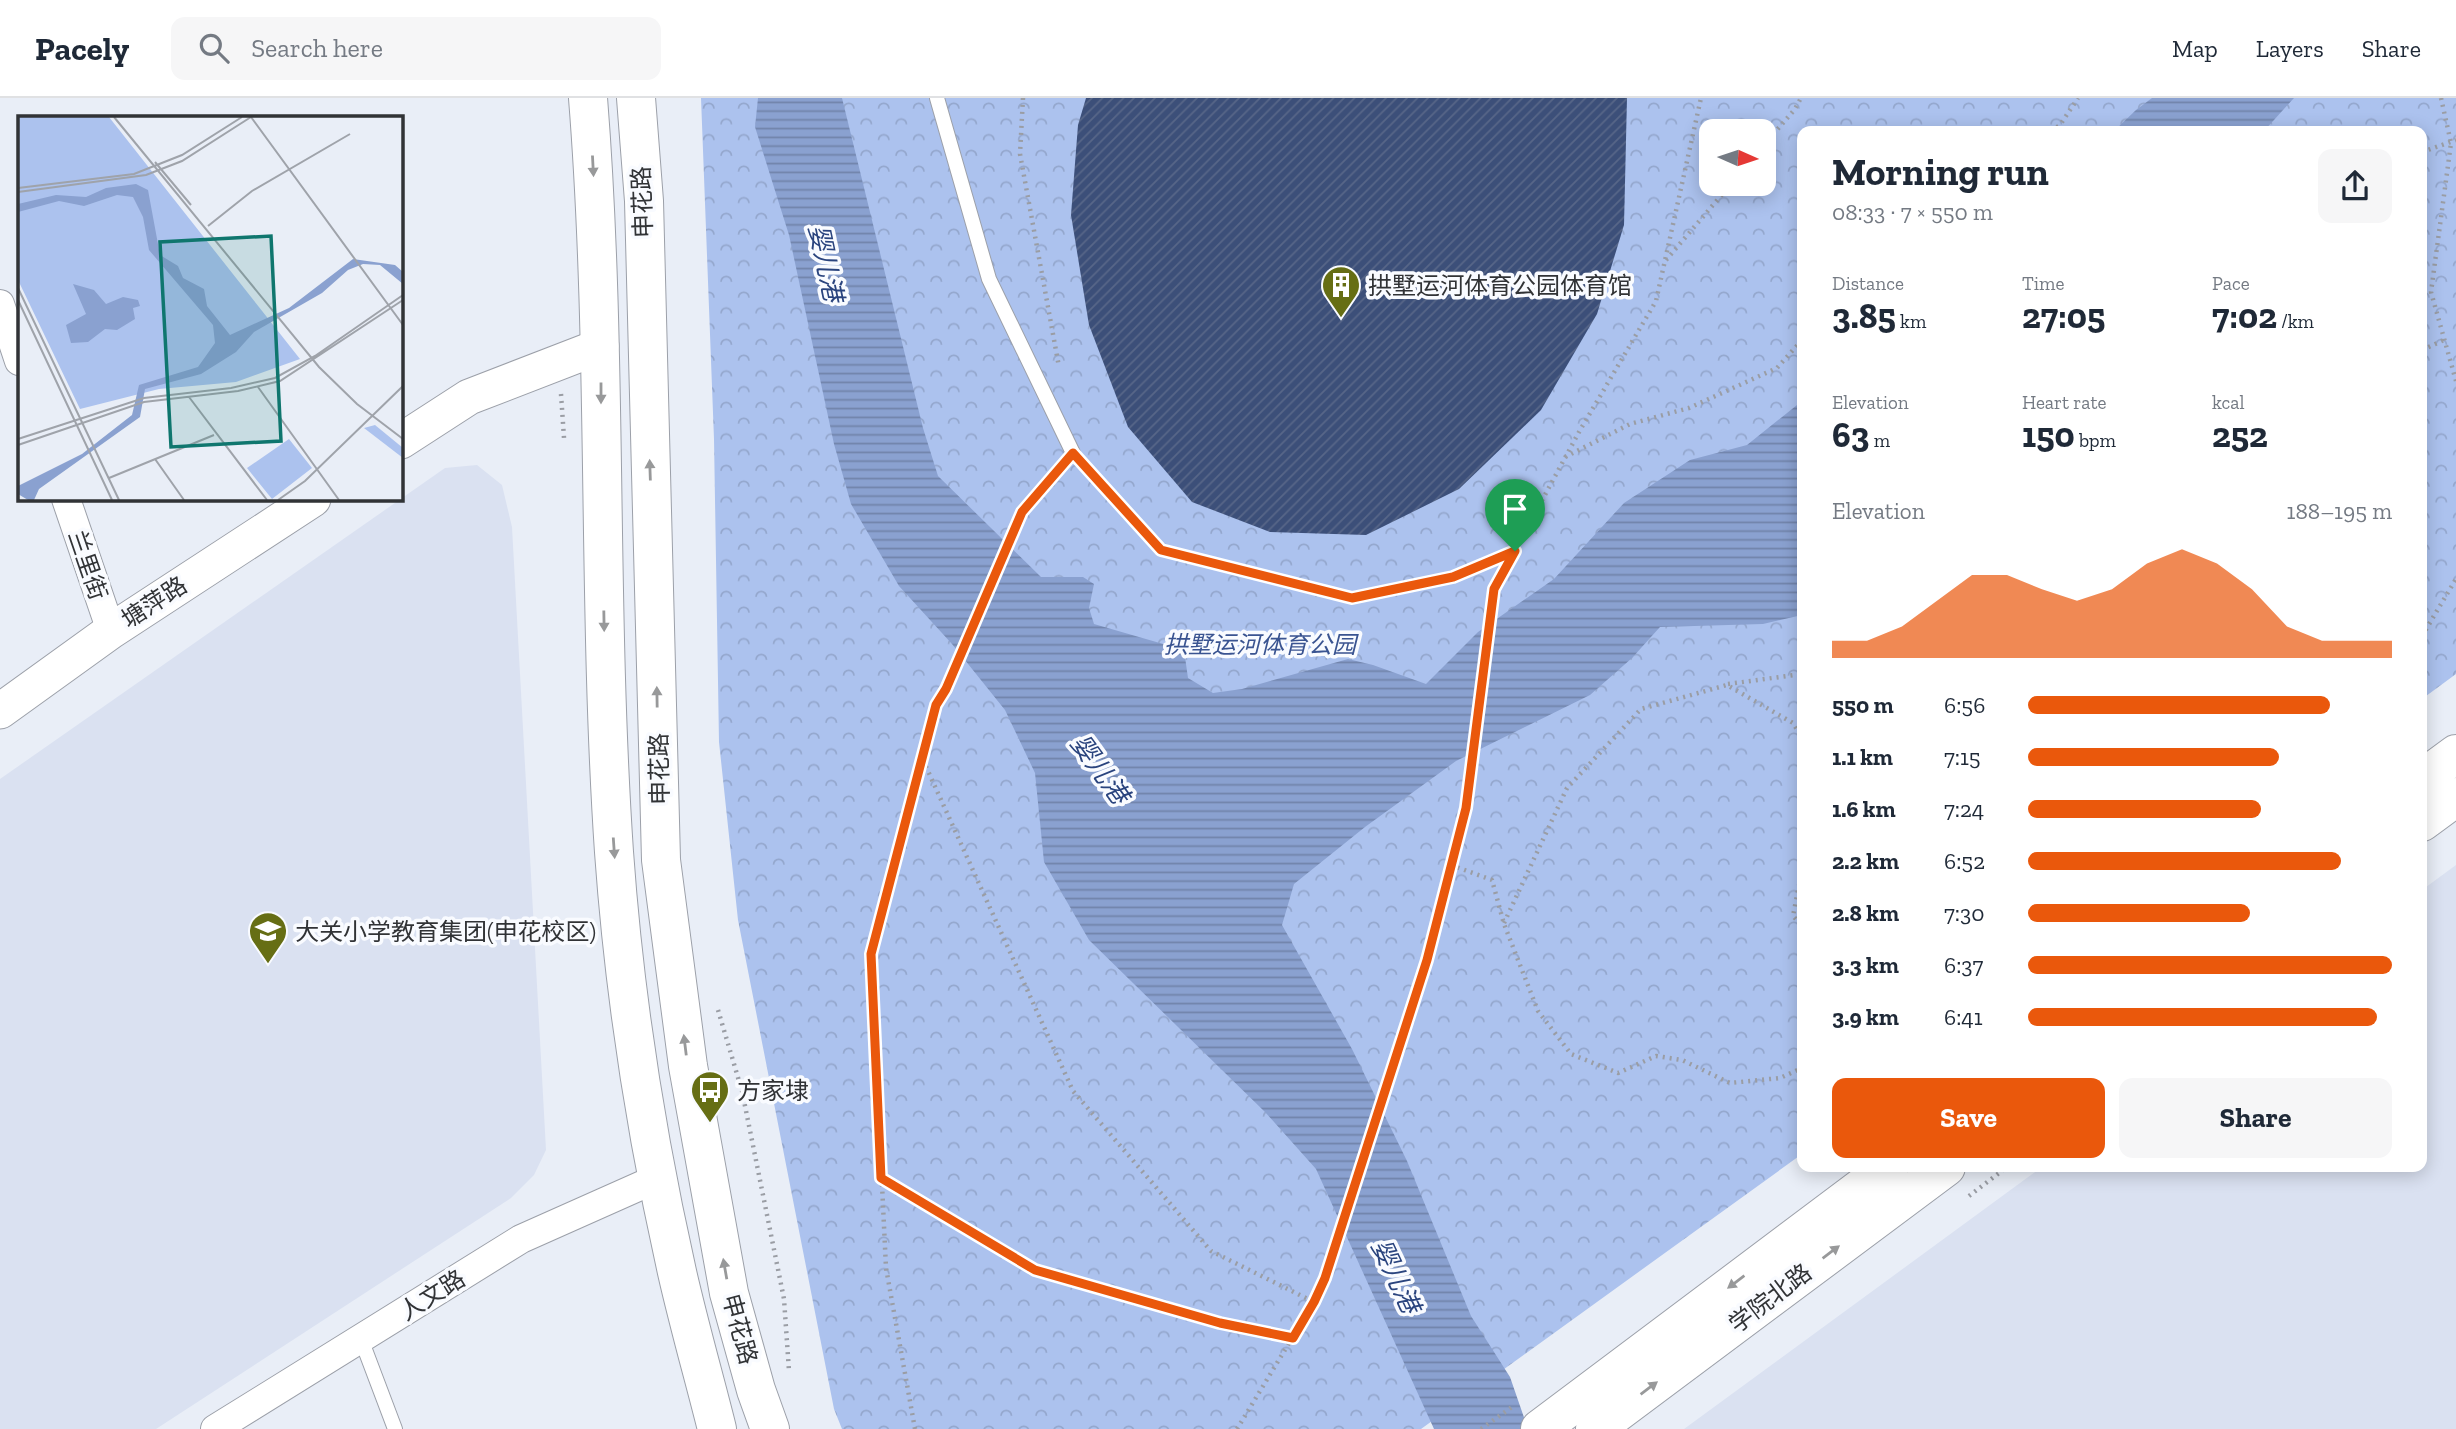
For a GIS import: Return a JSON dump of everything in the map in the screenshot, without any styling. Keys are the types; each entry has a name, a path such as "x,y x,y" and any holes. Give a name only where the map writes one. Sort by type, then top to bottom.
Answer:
{"main road":[{"name":"申花路","path":"588,98 601,346 606,720 622,943 657,1178 677,1274 717,1429"},
{"name":"申花路","path":"636,98 644,201 661,860 688,1066 729,1293 756,1390 770,1429"},
{"path":"2427,775 2456,754"},
{"path":"2427,818 2456,797"},
{"name":"学院北路","path":"1534,1419 1882,1172"},
{"name":"学院北路","path":"1595,1429 1939,1172"}],"street":[{"path":"0,304 18,358"},
{"path":"402,441 468,397 601,346"},
{"name":"兰里街","path":"66,500 111,631"},
{"name":"塘萍路","path":"0,711 111,631 311,500"},
{"name":"人文路","path":"215,1429 521,1239 657,1178"}],"lane":[{"path":"937,98 989,279 1073,453"},
{"path":"361,1339 395,1429"}],"path":[{"path":"1023,98 1020,154 1060,376"},
{"path":"1237,1429 1314,1302 1325,1278 1427,960 1466,808 1494,589 1565,457 1656,301 1701,98"},
{"path":"1776,131 1801,98"},
{"path":"2058,126 2078,98"},
{"path":"2441,98 2454,142 2431,292 2456,381"},
{"path":"2427,150 2454,142"},
{"path":"1664,262 1721,196"},
{"path":"2427,348 2444,340"},
{"path":"1565,457 1630,424 1689,408 1777,368 1797,346"},
{"path":"915,1429 886,1268 871,954 936,705 946,689 1022,512 1073,453 1161,550 1352,598 1453,577 1515,551"},
{"path":"2427,628 2456,579"},
{"path":"1504,924 1567,788 1641,709 1727,685 1797,675"},
{"path":"1727,685 1793,723 1797,730"},
{"path":"922,760 1073,1091 1212,1251 1314,1302"},
{"path":"1451,865 1492,880 1504,924 1538,1011 1571,1054 1618,1073 1656,1056 1682,1060 1730,1083 1780,1077 1797,1070"},
{"path":"1797,896 1793,916 1797,920"},
{"path":"714,998 742,1091 784,1299 789,1372"},
{"path":"881,1178 1035,1270 1220,1323 1293,1338"},
{"path":"1481,1429 1534,1419"}],"shaded area":[{"name":"大关小学教育集团(申花校区)","path":"477,465 502,485 512,527 546,1150 534,1175 511,1198 156,1429 0,1429 0,779 445,468"},
{"path":"2456,865 2456,1429 1684,1429 2035,1172 2427,1172 2427,886"}],"green space":[{"name":"拱墅运河体育公园","path":"701,98 2456,98 2456,674 2427,695 2427,126 1797,126 1797,1158 1421,1429 842,1429 834,1409 738,920 719,742 714,439"}],"water":[{"name":"婴儿港","path":"758,98 842,98 923,428 938,476 1041,577 1083,577 1094,584 1089,608 1094,624 1184,650 1188,678 1213,693 1242,689 1348,659 1426,684 1478,632 1554,579 1624,503 1690,460 1747,445 1797,405 1797,616 1763,624 1660,627 1632,658 1590,695 1456,761 1365,827 1294,884 1282,925 1352,1049 1407,1161 1471,1316 1510,1377 1528,1429 1434,1429 1316,1169 1265,1112 1089,940 1044,862 1035,773 1005,710 952,644 899,586 851,504 834,444 789,235 755,127"},
{"path":"2152,98 2294,98 2269,126 2119,126"}],"building":[{"name":"拱墅运河体育公园体育馆","path":"1086,98 1627,98 1624,225 1597,314 1541,410 1459,489 1366,535 1270,532 1192,502 1128,427 1089,325 1071,215 1078,125"}],"place":[{"name":"拱墅运河体育公园体育馆","path":"1341,319"},
{"name":"大关小学教育集团(申花校区)","path":"268,965"},
{"name":"方家埭","path":"710,1124"}],"route":[{"path":"1073,453 1161,550 1352,598 1453,577 1515,551 1494,589 1466,808 1427,960 1325,1278 1293,1338 1220,1323 1035,1270 881,1178 871,954 936,705 946,689 1022,512 1073,453"}]}
